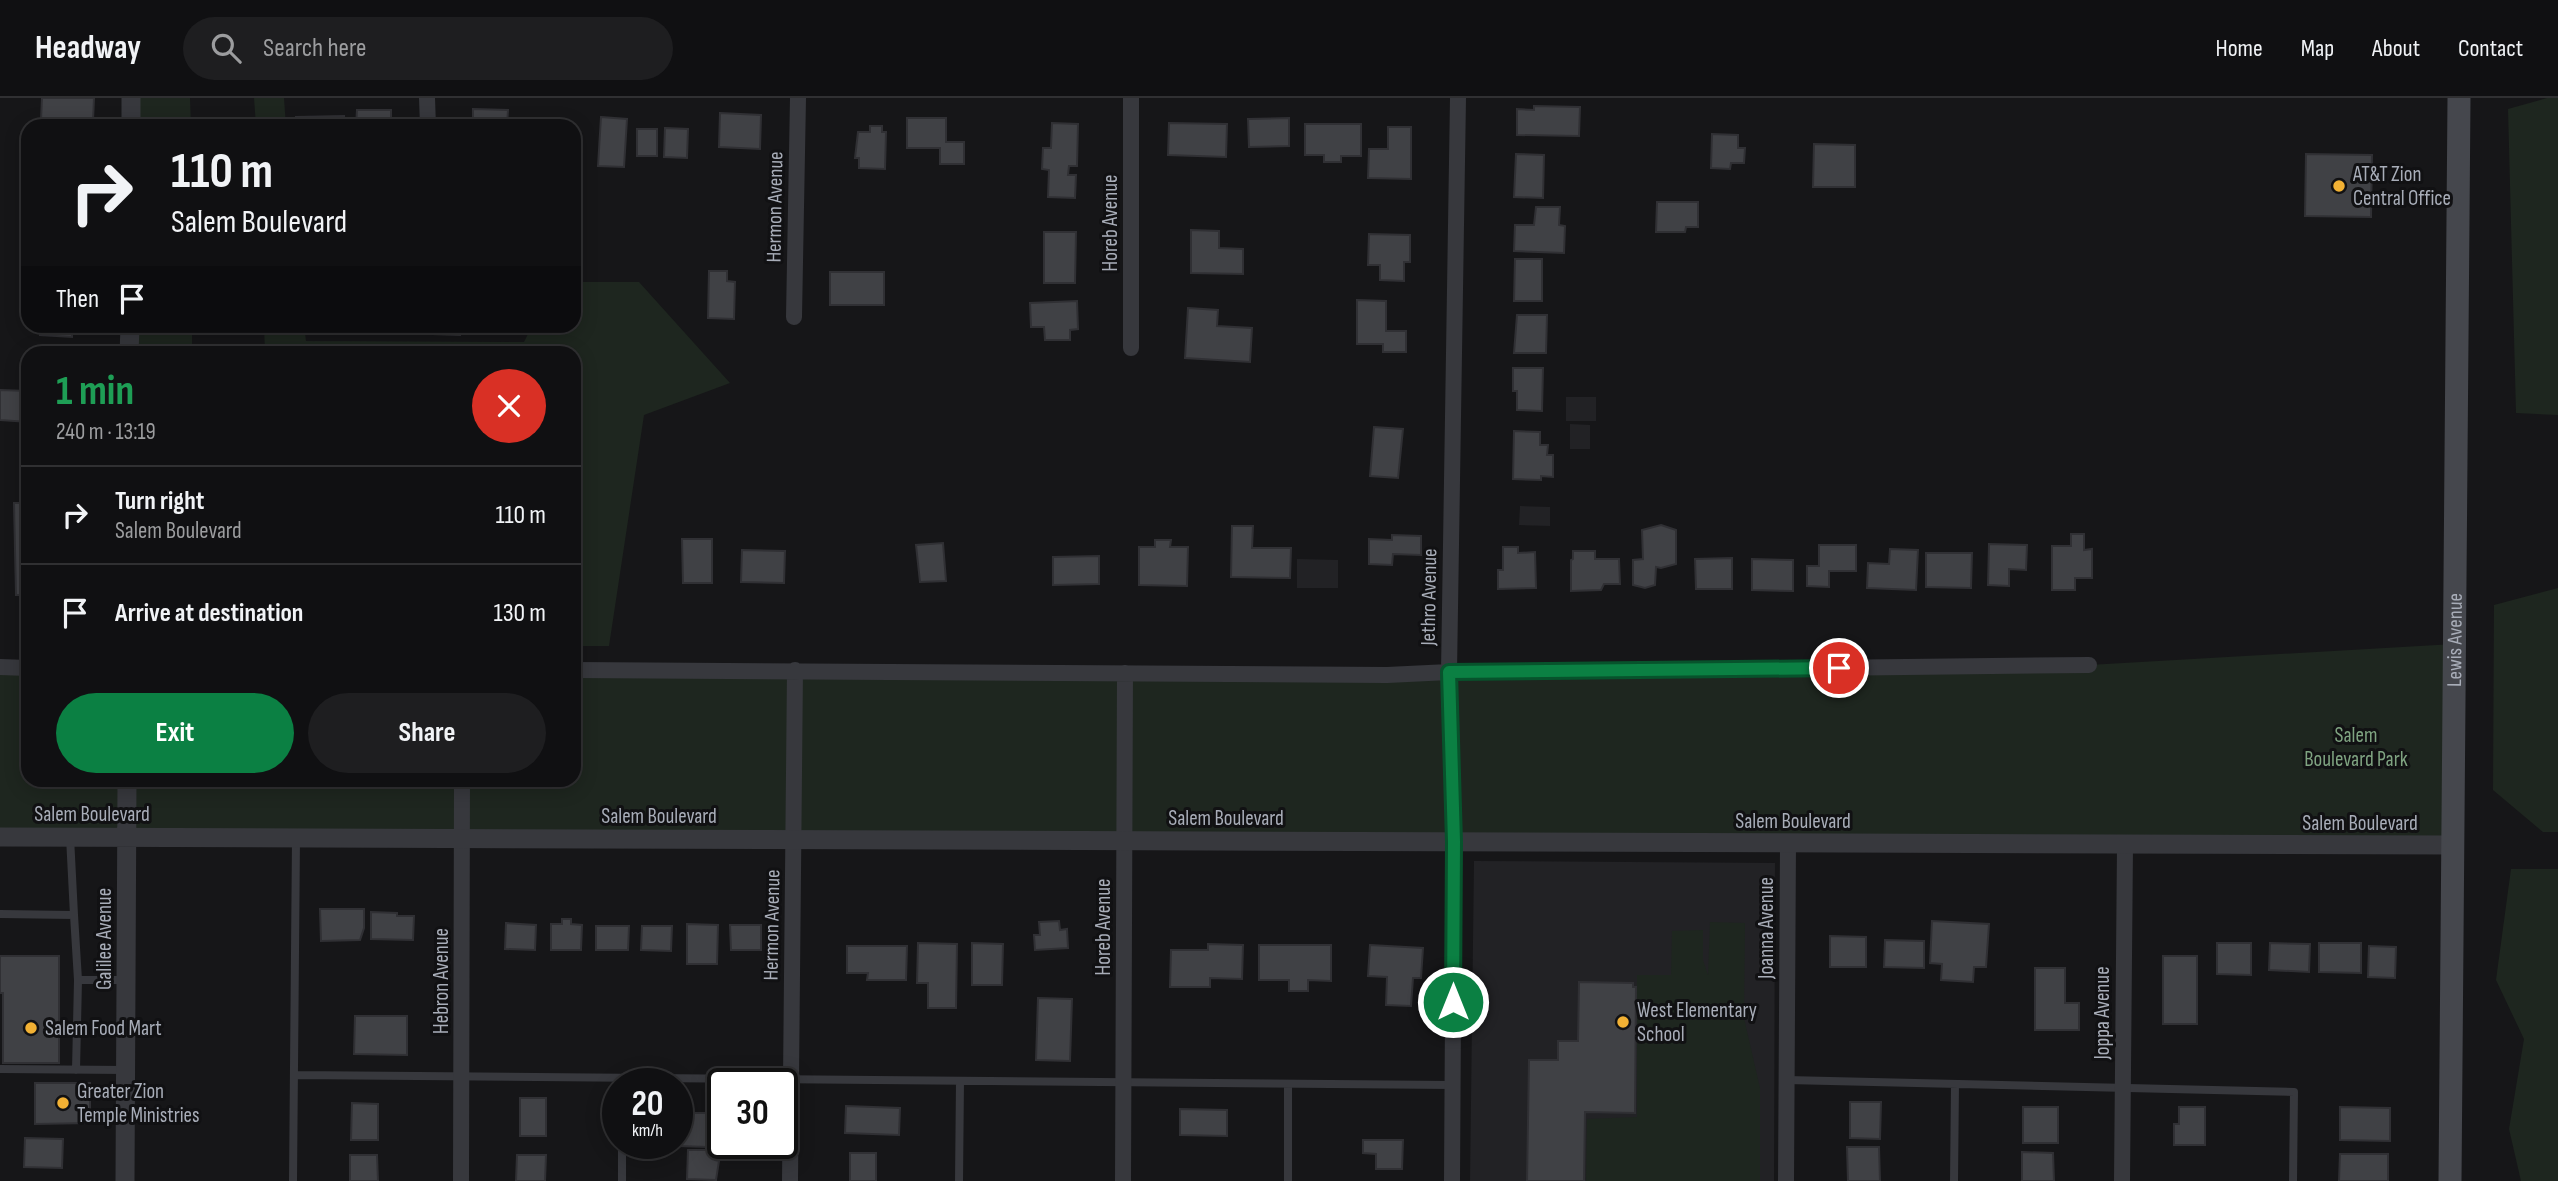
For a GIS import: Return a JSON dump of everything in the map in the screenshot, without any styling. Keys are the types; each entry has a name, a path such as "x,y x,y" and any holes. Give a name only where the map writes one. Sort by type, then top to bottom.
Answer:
{"main road":[{"name":"Lewis Avenue","path":"2450,1181 2459,98"}],"street":[{"path":"131,98 131,119"},
{"path":"427,98 428,119"},
{"name":"Hermon Avenue","path":"794,317 798,98"},
{"name":"Horeb Avenue","path":"1131,98 1131,348"},
{"name":"Jethro Avenue","path":"1452,1181 1454,842 1449,672 1458,98"},
{"path":"581,670 1387,675 1449,672 2089,665"},
{"path":"0,667 21,668"},
{"name":"Hermon Avenue","path":"791,1068 795,670"},
{"name":"Horeb Avenue","path":"1122,1181 1125,673"},
{"name":"Galilee Avenue","path":"125,1181 127,787"},
{"name":"Hebron Avenue","path":"461,1181 462,787"},
{"name":"Salem Boulevard","path":"0,837 2453,845"},
{"name":"Joanna Avenue","path":"1786,1181 1788,844"},
{"name":"Joppa Avenue","path":"2122,1181 2125,846"},
{"name":"Hermon Avenue","path":"790,1159 790,1181"}],"lane":[{"path":"70,837 78,980 76,1070"},
{"path":"293,1181 296,838"},
{"path":"0,914 74,915"},
{"path":"78,980 126,980"},
{"path":"0,1069 126,1070"},
{"path":"294,1075 602,1080"},
{"path":"798,1080 1452,1085"},
{"path":"1787,1080 2294,1092 2293,1181"},
{"path":"959,1181 960,1081"},
{"path":"1288,1084 1288,1181"},
{"path":"1954,1181 1955,1084"},
{"path":"622,1159 622,1181"}],"shaded area":[{"path":"1566,397 1596,397 1596,421 1566,421"},
{"path":"1570,424 1590,425 1590,449 1570,449"},
{"path":"1520,506 1550,507 1550,526 1519,525"},
{"path":"1297,559 1338,560 1338,588 1297,588"},
{"name":"West Elementary School","path":"1474,861 1775,863 1774,1181 1470,1181"}],"green space":[{"path":"131,98 190,98 191,119 131,119"},
{"path":"254,98 284,98 286,119 256,119"},
{"path":"2547,98 2558,98 2558,415 2516,413 2508,109"},
{"path":"581,282 639,282 730,383 644,415 609,646 581,646 581,346 265,346 264,333 305,333 306,341 524,342 528,333 581,333"},
{"path":"130,333 192,333 192,346 130,346"},
{"path":"2558,588 2558,832 2543,832 2493,790 2494,605"},
{"name":"Salem Boulevard Park","path":"2454,644 2453,845 0,836 0,667 21,668 21,787 581,787 581,666 1449,672 2089,665"},
{"path":"2511,869 2558,869 2558,1181 2521,1181 2509,1129 2524,1039 2496,980"},
{"path":"1710,922 1745,923 1744,1018 1760,1088 1760,1181 1586,1181 1587,1119 1637,1117 1637,975 1671,975 1672,931 1703,930 1703,960 1708,975"}],"building":[{"path":"42,98 94,98 93,119 41,119"},
{"path":"1534,106 1580,107 1579,136 1517,135 1517,109 1534,110"},
{"path":"473,109 508,110 507,119 473,119"},
{"path":"357,110 391,110 391,119 356,119"},
{"path":"720,113 761,115 760,149 719,147"},
{"path":"344,116 344,119 296,119"},
{"path":"601,117 627,119 624,167 598,166"},
{"path":"907,118 946,118 946,142 964,142 964,164 940,164 940,148 907,148"},
{"path":"1289,118 1289,146 1249,147 1248,119"},
{"path":"1052,123 1078,124 1077,166 1069,166 1068,175 1076,175 1075,198 1048,197 1049,170 1042,169 1043,148 1051,148"},
{"path":"1169,123 1227,124 1226,157 1168,155"},
{"path":"1305,124 1361,124 1361,156 1341,156 1341,162 1324,162 1324,155 1305,155"},
{"path":"870,126 882,126 882,132 886,132 885,169 859,168 859,158 855,158 858,132 870,132"},
{"path":"1388,127 1411,127 1411,179 1368,178 1369,149 1388,149"},
{"path":"665,128 688,129 687,158 664,157"},
{"path":"637,129 657,129 657,156 637,156"},
{"path":"1712,134 1738,135 1738,148 1745,148 1744,163 1731,163 1730,169 1711,168"},
{"path":"1814,144 1855,145 1855,187 1813,187"},
{"path":"1516,154 1544,155 1543,198 1514,197"},
{"name":"AT&T Zion Central Office","path":"2306,154 2372,155 2371,217 2305,216"},
{"path":"1657,202 1698,202 1698,227 1686,227 1685,232 1656,232"},
{"path":"1536,207 1560,207 1559,225 1565,226 1564,253 1514,251 1515,225 1534,225"},
{"path":"1191,230 1219,231 1219,248 1243,249 1243,274 1191,273"},
{"path":"1044,232 1076,232 1075,283 1044,283"},
{"path":"1369,234 1410,235 1410,262 1404,262 1404,281 1380,280 1380,265 1368,265"},
{"path":"1515,259 1542,259 1542,301 1514,301"},
{"path":"709,271 727,271 727,281 735,282 734,319 708,318"},
{"path":"830,272 884,272 884,305 830,305"},
{"path":"1357,300 1386,301 1386,331 1406,331 1406,352 1383,352 1383,344 1357,344"},
{"path":"1077,301 1078,329 1070,330 1070,340 1045,340 1044,327 1031,327 1030,303"},
{"path":"1188,308 1218,310 1217,326 1252,328 1250,362 1185,358"},
{"path":"1517,315 1547,315 1546,353 1514,353"},
{"path":"72,333 72,337 40,335"},
{"path":"404,333 460,333 460,335"},
{"path":"1513,368 1543,368 1542,411 1517,410 1517,391 1513,391"},
{"path":"0,390 21,391 21,422 0,420"},
{"path":"1374,427 1403,429 1398,478 1370,476"},
{"path":"1514,431 1540,432 1540,445 1548,445 1547,455 1553,455 1553,477 1541,476 1541,480 1513,479"},
{"path":"14,503 21,503 21,595 16,595"},
{"path":"1661,525 1676,530 1676,564 1656,567 1655,585 1645,588 1633,585 1633,560 1643,559 1642,530"},
{"path":"1232,526 1253,526 1252,548 1291,548 1290,578 1231,577"},
{"path":"2071,534 2084,534 2084,550 2092,549 2092,578 2075,578 2075,590 2052,590 2052,546 2071,546"},
{"path":"1392,535 1421,536 1421,555 1393,554 1392,565 1369,564 1369,539 1392,540"},
{"path":"682,539 712,539 712,583 683,583"},
{"path":"1155,540 1171,540 1170,547 1188,547 1187,586 1139,585 1139,547 1155,547"},
{"path":"943,543 946,581 920,582 916,545"},
{"path":"1989,544 2027,545 2026,570 2009,569 2009,586 1988,585"},
{"path":"1819,545 1856,545 1856,571 1829,571 1829,587 1807,586 1807,566 1819,566"},
{"path":"1503,547 1518,547 1518,553 1535,552 1536,588 1498,589 1498,570 1503,570"},
{"path":"1890,549 1918,550 1916,590 1867,588 1868,563 1889,564"},
{"path":"742,550 785,551 784,583 741,582"},
{"path":"1573,551 1595,551 1595,559 1619,559 1620,584 1604,584 1601,590 1571,591"},
{"path":"1926,553 1972,553 1971,588 1926,587"},
{"path":"1099,556 1099,584 1053,585 1053,557"},
{"path":"1732,558 1732,589 1696,589 1695,559"},
{"path":"1752,559 1793,560 1793,591 1752,590"},
{"path":"320,909 364,909 364,928 360,940 321,941"},
{"path":"371,912 414,916 413,940 371,939"},
{"path":"562,919 571,919 571,924 582,925 581,950 551,950 551,924 562,924"},
{"path":"1059,921 1060,930 1067,929 1068,948 1035,950 1034,935 1040,935 1039,922"},
{"path":"1932,921 1989,924 1986,967 1974,967 1973,982 1941,980 1942,964 1930,963"},
{"path":"506,923 536,925 535,950 505,949"},
{"path":"687,924 718,925 717,964 687,964"},
{"path":"730,925 761,925 761,950 731,950"},
{"path":"596,926 629,926 628,950 596,950"},
{"path":"642,926 672,926 671,951 641,950"},
{"path":"1830,936 1866,937 1866,967 1830,967"},
{"path":"1885,940 1924,941 1924,968 1884,967"},
{"path":"918,943 957,944 956,1008 928,1008 928,983 917,983"},
{"path":"972,943 1003,944 1002,985 972,985"},
{"path":"2217,943 2251,943 2251,975 2217,974"},
{"path":"2270,943 2310,944 2309,972 2269,970"},
{"path":"2319,943 2361,943 2361,973 2319,972"},
{"path":"1208,944 1243,945 1242,979 1210,978 1210,987 1170,987 1171,950 1208,950"},
{"path":"1259,945 1331,945 1331,981 1308,980 1308,991 1289,991 1289,980 1259,980"},
{"path":"1370,945 1423,948 1421,978 1413,978 1411,1006 1386,1005 1387,977 1368,976"},
{"path":"847,946 907,946 906,980 867,980 868,973 847,973"},
{"path":"2369,946 2396,947 2395,978 2368,977"},
{"name":"Salem Food Mart","path":"0,956 59,956 59,1063 3,1063"},
{"path":"2163,956 2197,956 2197,1024 2163,1024"},
{"path":"2035,968 2065,968 2065,1003 2079,1003 2079,1030 2035,1030"},
{"path":"1579,982 1633,983 1633,987 1636,987 1635,1113 1585,1112 1584,1181 1527,1181 1529,1060 1558,1060 1558,1041 1578,1041"},
{"path":"1038,998 1072,999 1070,1061 1036,1060"},
{"path":"355,1016 407,1016 407,1055 354,1054"},
{"name":"Greater Zion Temple Ministries","path":"35,1083 90,1083 90,1123 35,1124"},
{"path":"520,1098 546,1098 546,1136 520,1136"},
{"path":"1850,1102 1881,1102 1880,1139 1850,1138"},
{"path":"352,1103 378,1104 378,1140 351,1140"},
{"path":"846,1106 900,1108 899,1135 845,1133"},
{"path":"2023,1107 2058,1107 2058,1143 2023,1143"},
{"path":"2179,1107 2205,1107 2205,1145 2174,1145 2174,1124 2179,1124"},
{"path":"2340,1107 2390,1108 2390,1141 2340,1140"},
{"path":"1180,1109 1227,1110 1227,1136 1180,1135"},
{"path":"693,1113 707,1113 707,1147 693,1146"},
{"path":"25,1138 63,1139 62,1168 24,1167"},
{"path":"1363,1140 1403,1140 1402,1169 1376,1169 1376,1154 1363,1153"},
{"path":"1847,1147 1879,1147 1880,1181 1848,1181"},
{"path":"693,1150 707,1150 707,1159 719,1161 716,1180 687,1179 688,1159 693,1159"},
{"path":"2022,1152 2053,1153 2054,1181 2022,1181"},
{"path":"850,1153 876,1153 876,1181 850,1181"},
{"path":"2340,1154 2388,1154 2388,1181 2339,1181"},
{"path":"350,1155 377,1155 378,1181 350,1181"},
{"path":"517,1155 546,1155 545,1181 516,1181"}],"place":[{"name":"AT&T Zion Central Office","path":"2339,186"},
{"name":"West Elementary School","path":"1623,1022"},
{"name":"Salem Food Mart","path":"31,1028"},
{"name":"Greater Zion Temple Ministries","path":"63,1103"}],"route":[{"path":"1453,1002 1454,842 1449,672 1839,668"}]}
